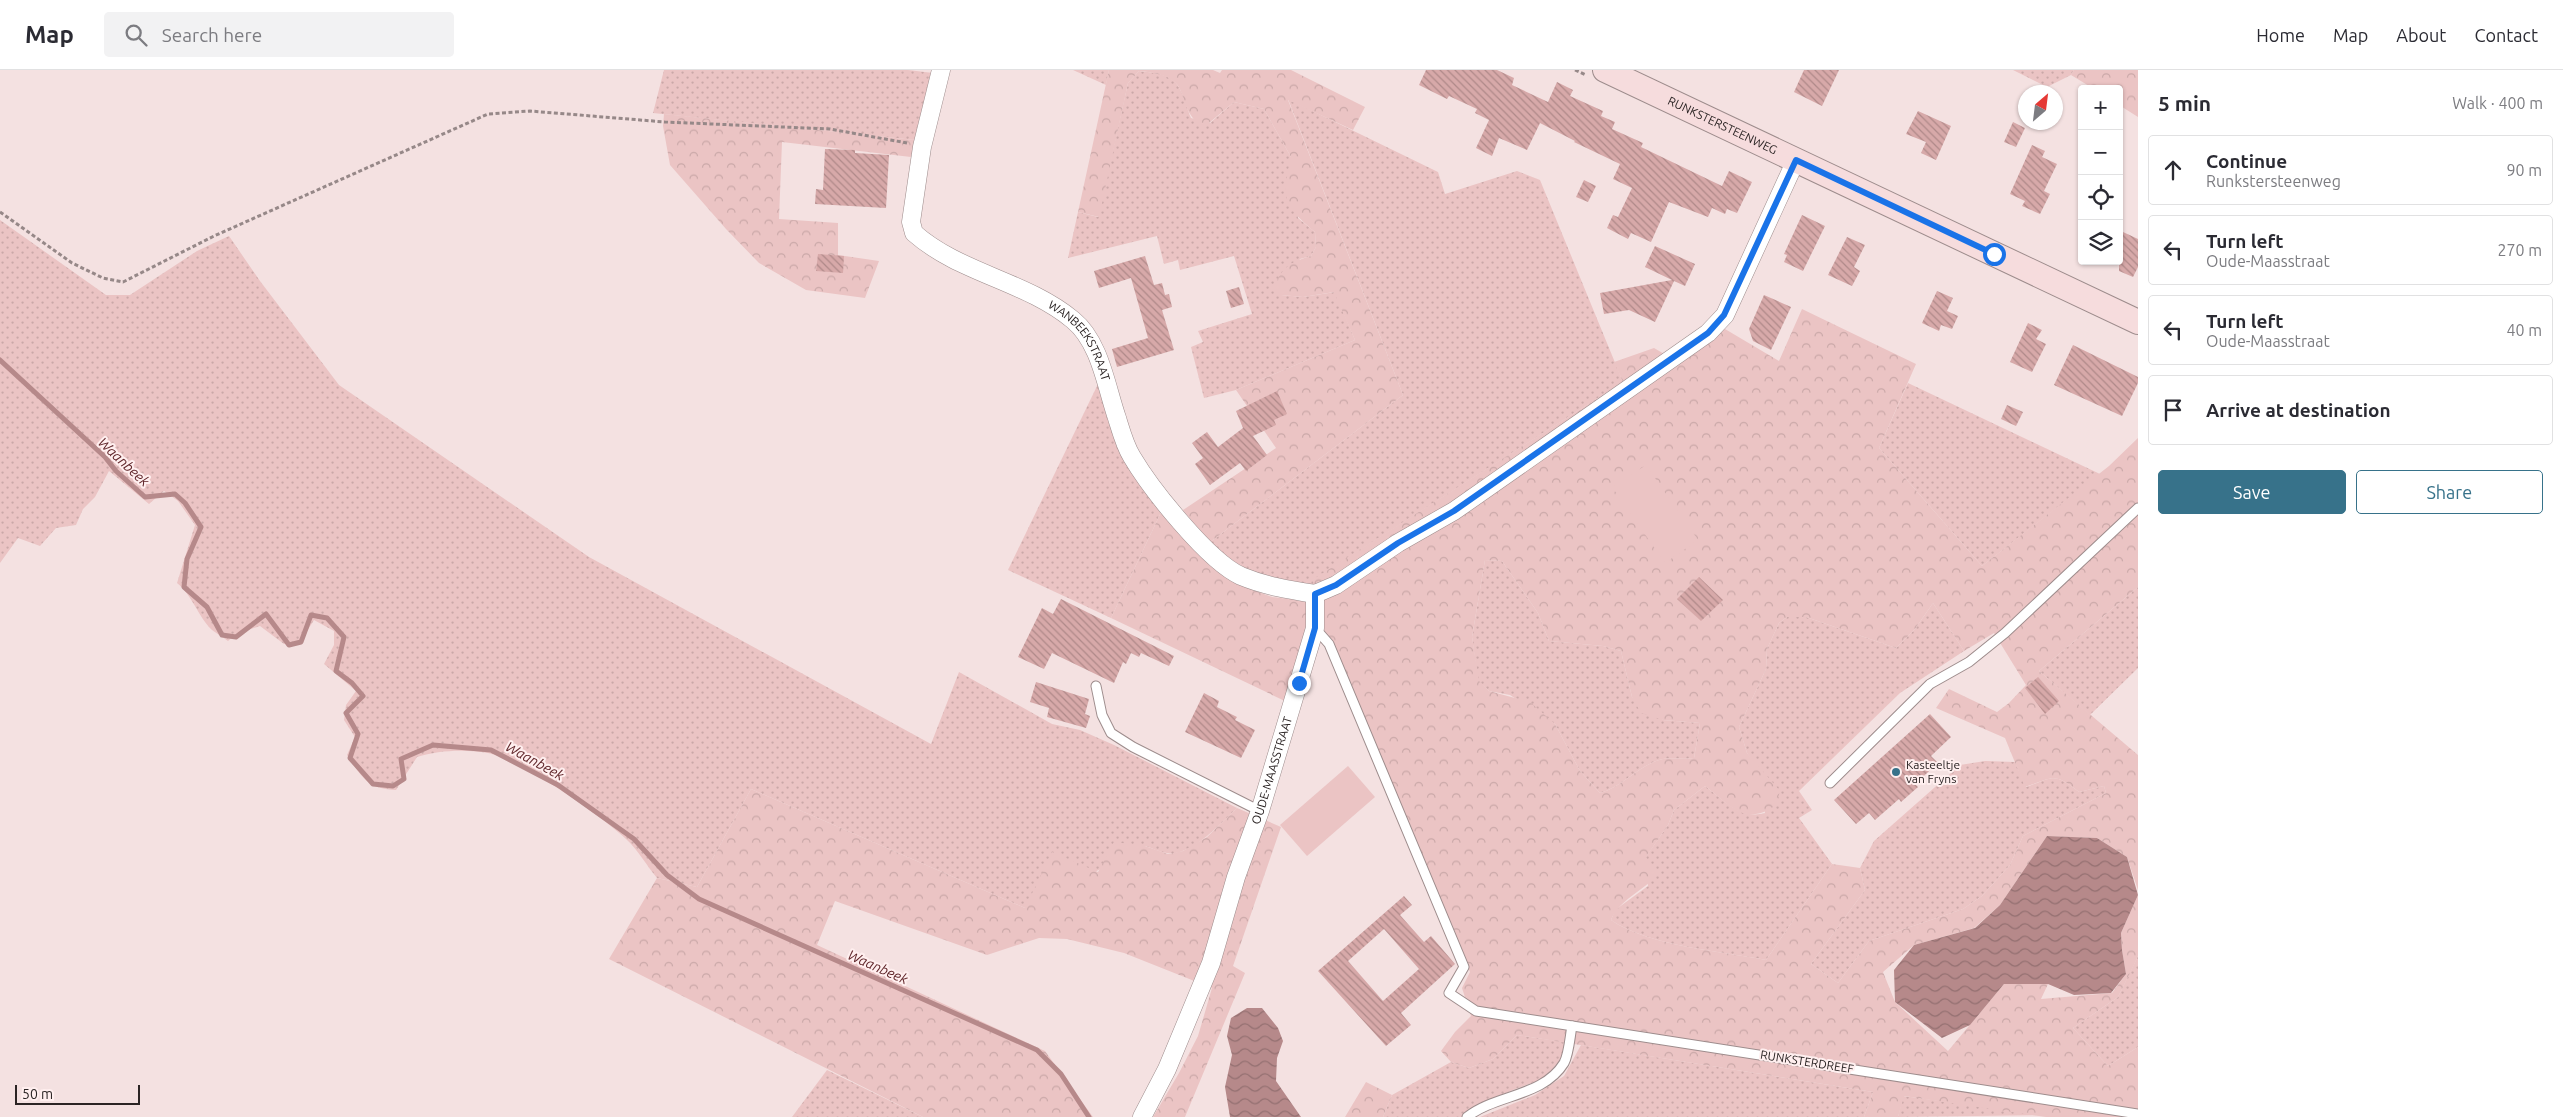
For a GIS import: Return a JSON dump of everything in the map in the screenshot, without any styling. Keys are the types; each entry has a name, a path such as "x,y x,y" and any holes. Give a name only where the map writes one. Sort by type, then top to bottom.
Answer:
{"street":[{"name":"WANBEEKSTRAAT","path":"941,70 922,147 911,222 914,233 949,256 1039,298 1073,320 1092,342 1131,456 1157,492 1185,525 1218,559 1240,576 1281,589 1315,594"},
{"name":"RUNKSTERSTEENWEG","path":"1605,70 2138,322"},
{"path":"1315,594 1336,585 1398,543 1454,511 1708,333 1724,315 1796,160"},
{"name":"OUDE-MAASSTRAAT","path":"1142,1117 1167,1069 1211,963 1236,878 1260,811 1315,628 1315,594"}],"lane":[{"path":"1830,784 1930,684 1970,662 2005,633 2138,508"},
{"name":"RUNKSTERDREEF","path":"1315,628 1329,644 1464,967 1449,994 1476,1010 2138,1114"},
{"path":"1096,686 1102,715 1111,733 1133,747 1260,811"},
{"path":"1467,1117 1477,1110 1543,1085 1564,1063 1572,1026"}],"path":[{"path":"0,212 72,263 103,278 123,282 214,236 488,114 530,111 665,122 830,129 922,147"}],"green space":[{"path":"664,70 908,70 933,73 915,140 653,113"},
{"path":"1073,70 1109,70 1106,85"},
{"path":"1109,70 1213,70 1220,73 1222,70 1291,70 1365,107 1353,130 1288,100 1403,395 1209,543 1183,510 1276,448 1236,390 1355,340 1334,292 1303,297 1281,295 1274,288 1280,275 1288,266 1311,256 1316,247 1315,232 1296,214 1287,199 1286,182 1291,157 1264,109 1234,102 1203,128 1187,109 1177,85 1170,79 1158,74 1139,71 1128,83 1099,217 1078,212"},
{"path":"2013,70 2074,70 2071,75 2051,85 2043,85"},
{"path":"2074,70 2138,70 2138,117 2123,108 2123,85 2087,85 2071,75"},
{"path":"1139,71 1163,75 1176,82 1191,118 1210,123 1234,102 1264,109 1291,157 1298,218 1315,232 1316,247 1311,256 1300,259 1281,295 1303,297 1335,292 1355,340 1236,390 1204,398 1191,347 1203,342 1198,331 1252,314 1234,256 1180,270 1178,260 1164,264 1157,236 1068,258 1078,212 1098,217 1128,83"},
{"path":"1288,99 1438,172 1445,194 1517,171 1540,180 1623,382 1313,580 1318,592 1260,575 1235,562 1209,543 1403,395"},
{"path":"664,114 915,140 911,157 782,142 779,219 838,223 838,255 879,261 865,298 806,290 759,263 726,229 670,165 663,126"},
{"path":"0,220 106,295 130,295 197,251 229,236 260,281 339,385 589,557 931,744 959,672 1052,724 1080,730 1114,745 1237,808 1205,838 1186,850 1167,853 1145,846 1025,908 751,789 697,887 657,878 630,843 599,817 539,777 502,757 470,751 452,751 425,755 417,757 396,790 378,787 361,775 347,755 355,737 344,720 346,705 356,691 324,664 334,645 334,631 314,620 299,644 284,644 260,626 236,634 228,641 212,630 177,583 195,525 178,501 164,491 149,504 109,471 95,497 83,509 76,525 56,528 40,546 18,538 0,563"},
{"path":"1802,309 1916,364 1879,448 1982,566 2109,466 2138,438 2138,587 2039,671 2138,755 2138,890 2127,857 2097,838 2047,836 2000,905 1974,928 1914,945 1883,972 1895,1002 1948,1051 2004,984 2048,984 2041,999 2112,993 2126,974 2121,933 2138,895 2138,956 2133,967 2118,997 2073,1028 2108,1066 2138,1047 2138,1117 2046,1117 1904,1096 1898,1117 1864,1117 1873,1092 1517,1035 1493,1059 1469,1068 1451,1062 1441,1051 1455,1032 1471,1016 1462,988 1470,972 1331,642 1319,639 1287,702 1111,618 1163,508 1245,587 1272,597 1324,603 1312,580 1623,382 1614,362 1654,348 1678,362 1725,329 1779,361","holes":["1485,560 1502,561 1538,613 1549,641 1603,646 1621,651 1632,697 1641,713 1663,720 1700,723 1694,758 1659,760 1600,793 1580,771 1555,724 1530,702 1489,691 1479,681 1472,637","1933,603 1964,651 1994,633 2026,685 2009,703 1997,712 1949,689 1936,708 2005,738 2025,787 2054,778 2064,781 2079,792 2104,786 2106,793 2023,836 2010,865 1982,896 1963,909 1869,941 1838,983 1811,964 1865,890 1860,868 1832,864 1766,960 1665,942 1627,929 1611,920 1625,901 1657,875 1646,857 1668,825 1674,810 1705,786 1731,807 1747,814 1765,811 1776,805 1780,791 1747,753 1739,727 1766,669 1767,649 1779,623 1787,617 1806,617 1896,648 1915,629"]},
{"path":"1908,383 2100,474 1982,566 1879,448"},
{"path":"1098,384 1163,508 1111,618 1008,570"},
{"path":"1646,465 1698,540 1665,563 1612,487"},
{"path":"1485,560 1502,561 1538,613 1549,641 1603,646 1621,651 1632,697 1663,720 1700,723 1694,758 1659,760 1600,793 1580,771 1555,724 1510,695 1489,691 1478,681 1472,637"},
{"path":"2138,587 2138,668 2090,715 2039,671"},
{"path":"1933,603 1964,651 1900,693 1799,791 1812,810 1799,818 1832,864 1766,960 1665,942 1627,929 1611,920 1615,910 1648,886 1645,858 1668,825 1674,810 1705,786 1726,803 1740,811 1748,814 1765,813 1758,769 1747,753 1739,727 1766,669 1767,649 1779,623 1787,617 1806,617 1896,648 1915,629"},
{"path":"1985,761 2015,762 2026,787 2054,778 2064,781 2079,792 2104,786 2106,793 2023,836 2010,865 1982,896 1963,909 1869,941 1838,983 1811,964 1865,890 1860,868 1874,841 1960,765"},
{"path":"1348,766 1375,797 1307,856 1280,825"},
{"path":"751,789 1025,908 1052,852 1098,872 1114,842 1145,846 1168,854 1183,851 1207,837 1237,808 1281,827 1233,966 1245,973 1185,1117 1153,1117 1198,1036 1212,988 1124,953 1067,939 1039,938 987,955 835,901 817,945 1045,1051 1093,1117 923,1117 609,959 657,878 697,887"},
{"path":"2138,956 2138,1047 2108,1066 2073,1028 2118,997"},
{"path":"1517,1035 1570,1043 1564,1056 1545,1078 1510,1091 1463,1117 1383,1117 1392,1095 1451,1062 1469,1068 1493,1059"},
{"path":"1581,1045 1873,1092 1864,1117 1480,1117 1535,1095 1564,1076"},
{"path":"827,1070 923,1117 792,1117"},
{"path":"1366,1082 1392,1095 1383,1117 1345,1117"},
{"path":"1903,1096 2047,1115 1898,1117"}],"water":[{"path":"2047,836 2097,838 2127,857 2138,895 2121,933 2126,974 2111,993 2074,995 2048,984 2004,984 1970,1025 1942,1038 1895,1002 1894,970 1914,945 1975,928 2000,905"},
{"path":"1247,1008 1262,1008 1278,1028 1283,1041 1277,1058 1276,1081 1301,1117 1230,1117 1225,1087 1232,1055 1227,1036 1231,1018"}],"building":[{"path":"1426,70 1497,70 1514,78 1512,85 1548,102 1557,82 1573,90 1570,96 1603,111 1601,116 1615,122 1612,129 1643,143 1641,147 1722,186 1729,171 1752,182 1737,213 1727,209 1725,214 1712,208 1708,217 1669,202 1651,242 1631,233 1628,239 1607,228 1613,215 1618,217 1632,188 1613,179 1620,164 1540,123 1527,150 1499,138 1492,156 1476,148 1489,120 1475,113 1477,109 1449,96 1447,99 1419,85"},
{"path":"1804,70 1839,70 1822,106 1794,92"},
{"path":"1918,111 1951,126 1936,160 1921,153 1926,142 1906,134"},
{"path":"2013,122 2018,124 2018,130 2024,130 2016,147 2004,142"},
{"path":"2032,145 2045,151 2042,157 2057,164 2044,191 2050,194 2040,214 2022,206 2025,201 2010,194"},
{"path":"825,149 855,150 855,153 889,155 886,208 815,204 816,189 823,190"},
{"path":"1584,180 1596,186 1588,202 1576,197"},
{"path":"1802,215 1825,226 1803,271 1784,262 1787,255 1784,254"},
{"path":"2123,232 2138,239 2138,267 2133,277 2119,271 2119,265 2123,265"},
{"path":"1847,237 1865,245 1854,267 1860,271 1852,286 1828,275"},
{"path":"1655,246 1695,264 1685,286 1674,281 1655,322 1629,310 1604,314 1600,293 1672,280 1645,267"},
{"path":"818,254 844,256 843,273 816,271"},
{"path":"1145,256 1154,285 1162,283 1165,295 1169,294 1172,307 1162,310 1174,350 1117,367 1112,349 1148,338 1131,278 1099,288 1094,271"},
{"path":"1239,287 1244,304 1231,308 1226,291"},
{"path":"1937,291 1953,298 1947,311 1958,316 1952,329 1941,325 1939,331 1922,323"},
{"path":"1764,295 1791,307 1771,350 1753,341 1749,329"},
{"path":"2028,323 2042,330 2036,339 2046,344 2032,372 2010,362"},
{"path":"2073,345 2138,377 2138,383 2122,416 2054,385"},
{"path":"1277,391 1287,414 1274,420 1276,425 1253,436 1267,455 1246,471 1240,463 1210,485 1195,464 1203,458 1192,443 1207,432 1218,447 1243,428 1236,411"},
{"path":"2007,405 2023,412 2016,426 2001,419"},
{"path":"1699,577 1723,600 1701,621 1677,599"},
{"path":"1061,599 1174,656 1169,666 1141,653 1139,657 1131,653 1126,664 1123,662 1114,683 1052,653 1044,669 1018,657 1042,608 1053,614"},
{"path":"2038,677 2059,701 2045,714 2025,688"},
{"path":"1036,682 1089,699 1085,714 1090,716 1086,728 1047,717 1049,708 1030,702"},
{"path":"1204,693 1219,701 1217,707 1237,717 1235,720 1255,730 1241,758 1185,732"},
{"name":"Kasteeltje van Fryns","path":"1930,714 1951,737 1931,756 1938,763 1915,784 1918,787 1901,802 1899,799 1875,820 1869,813 1856,824 1834,800"},
{"path":"1404,896 1412,905 1400,915 1424,942 1431,936 1455,964 1401,1013 1411,1025 1386,1046 1318,971","holes":["1384,929 1419,969 1383,1001 1348,961"]}],"waterway":[{"name":"Waanbeek","path":"0,360 105,457 116,471 145,497 175,494 185,503 201,527 187,559 184,587 207,607 222,635 236,637 266,614 289,645 301,642 311,615 327,618 344,637 336,671 352,683 363,696 346,713 358,734 350,758 373,784 393,786 404,779 401,759 433,745 491,750 558,785 634,839 667,875 699,899 1037,1050 1061,1074 1089,1117"}],"place":[{"name":"Kasteeltje van Fryns","path":"1896,772"}],"route":[{"path":"1299,683 1315,628 1315,594 1336,585 1398,543 1454,511 1708,333 1724,315 1796,160 1994,254"}]}
